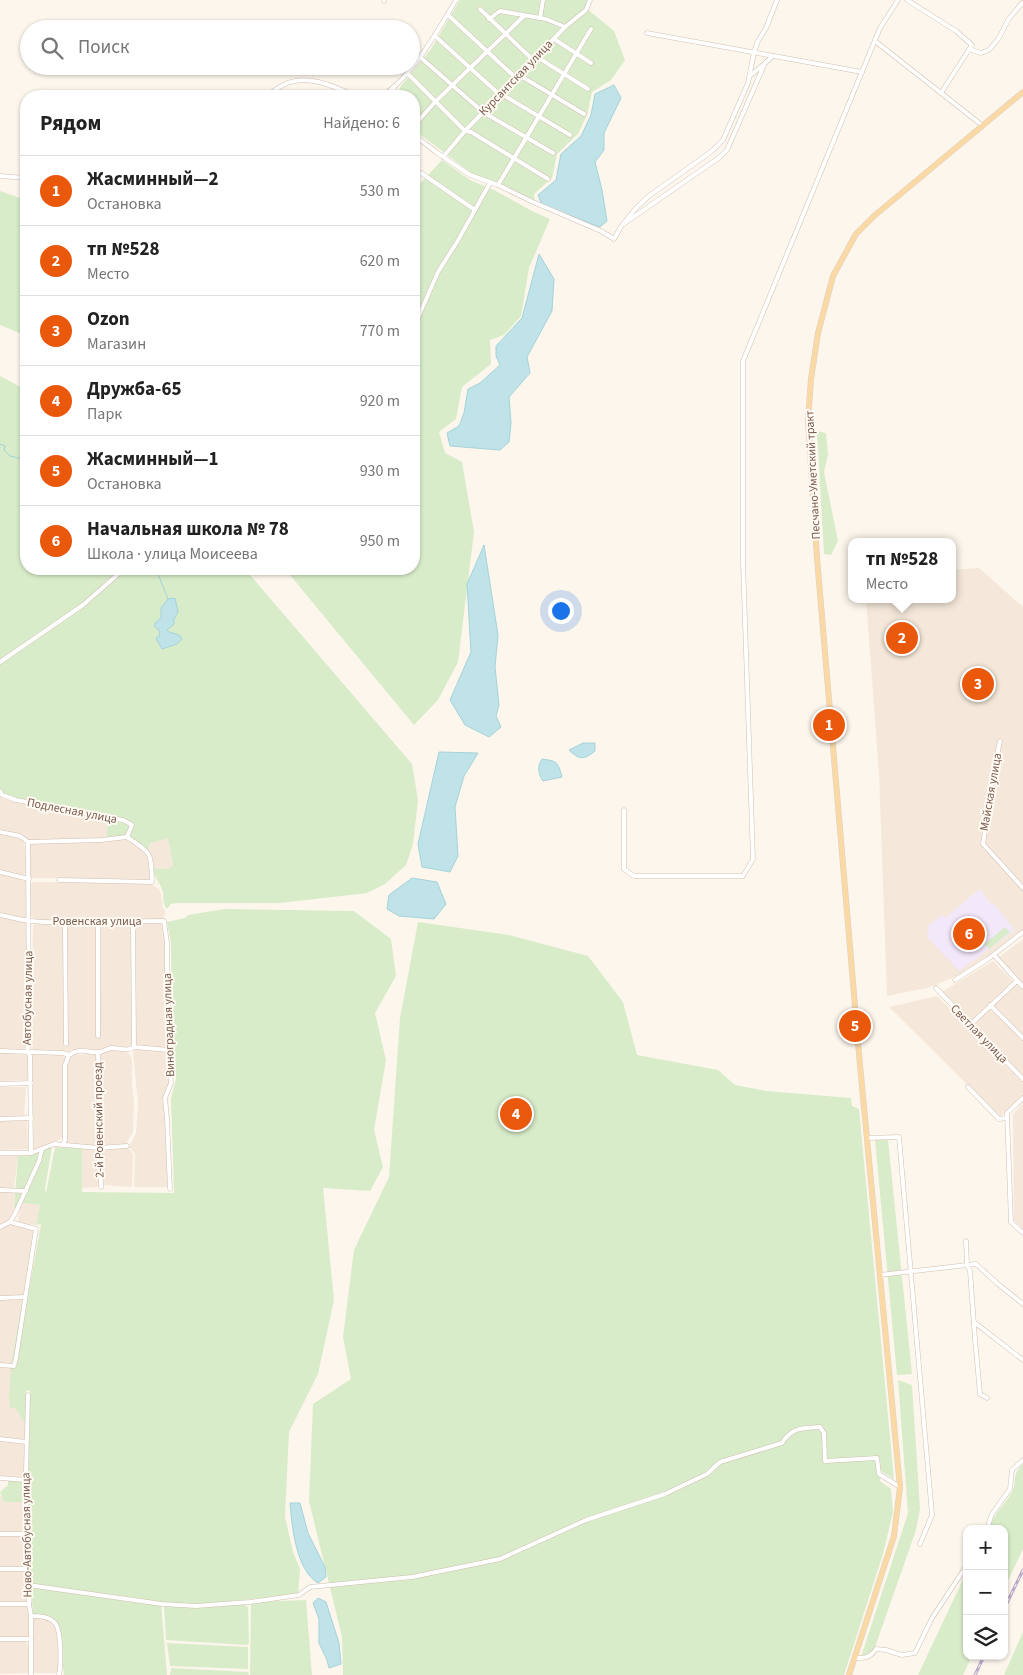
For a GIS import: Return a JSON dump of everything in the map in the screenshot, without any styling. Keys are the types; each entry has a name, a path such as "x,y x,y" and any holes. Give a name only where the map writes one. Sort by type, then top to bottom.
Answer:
{"main road":[{"name":"Песчано-Уметский тракт","path":"849,1675 894,1536 900,1488 867,1138 810,455 808,420 811,379 818,333 833,276 856,234 874,216 1023,92"}],"street":[{"path":"456,0 420,57 483,112 553,153"},
{"path":"540,18 543,0"},
{"name":"Курсантская улица","path":"443,157 465,131 565,27 586,10 590,0"},
{"path":"420,140 470,175 498,185 601,231 614,239 637,206 719,145 723,140 751,75 754,52 777,0"},
{"path":"624,810 624,869 634,876 743,876 753,859 743,562 743,361 880,28 898,0"},
{"path":"907,0 956,31 972,45 941,93"},
{"path":"969,49 982,53 989,50 999,38 1008,20 1021,2"},
{"path":"480,9 535,59 564,73 588,89"},
{"path":"489,18 500,11 546,19 565,27"},
{"path":"448,15 518,77 552,94 584,114"},
{"path":"420,119 435,102 524,16"},
{"path":"498,185 591,29"},
{"path":"647,34 862,72"},
{"path":"435,36 500,95 539,115 570,135"},
{"path":"554,39 591,63"},
{"path":"875,41 983,126"},
{"path":"751,75 773,56"},
{"path":"622,226 720,157 727,150 764,63"},
{"path":"390,90 404,75"},
{"path":"409,75 465,131 471,132 548,179"},
{"path":"275,90 284,84 297,80 329,84 342,90"},
{"path":"421,173 475,210"},
{"path":"0,176 20,178"},
{"path":"420,313 438,272 490,183"},
{"path":"0,662 83,605 117,575"},
{"name":"Майская улица","path":"1000,741 983,844 1023,888"},
{"name":"Подлесная улица","path":"0,791 2,794 16,800 123,820 132,826 127,837"},
{"path":"0,832 20,836 28,842 102,840 127,837 148,851 150,855 152,882 59,880"},
{"name":"Автобусная улица","path":"28,842 30,921 29,1042 27,1051 30,1056 31,1153"},
{"path":"0,872 29,879"},
{"name":"Ровенская улица","path":"0,914 30,921 98,924 164,921"},
{"path":"133,921 134,1047"},
{"name":"Виноградная улица","path":"164,921 167,943 167,979 171,1034 169,1050 171,1084 165,1098 170,1188"},
{"path":"63,922 65,927 66,1044"},
{"path":"98,924 98,1036"},
{"path":"954,980 994,955 1023,932"},
{"path":"994,955 1023,987"},
{"path":"970,1025 1017,981"},
{"name":"Светлая улица","path":"936,988 1023,1079"},
{"path":"990,1005 1023,1038"},
{"path":"63,1144 65,1140 65,1065 69,1055 83,1050 98,1052 112,1048 130,1050 134,1047 169,1050"},
{"path":"0,1051 63,1052 69,1055"},
{"name":"2-й Ровенский проезд","path":"98,1052 101,1187"},
{"path":"0,1084 30,1084"},
{"path":"968,1087 998,1119 1007,1116 1023,1098"},
{"path":"1007,1116 1011,1222 1023,1233"},
{"path":"0,1119 31,1118"},
{"path":"867,1138 899,1138 932,1515 920,1544"},
{"path":"0,1153 31,1153 54,1144 99,1148 127,1146"},
{"path":"0,1227 10,1222 15,1214 39,1161 42,1149"},
{"path":"0,1190 26,1191"},
{"path":"0,1365 14,1366 24,1314 36,1229 10,1222"},
{"path":"966,1241 980,1394 986,1398"},
{"path":"880,1275 976,1264 1023,1304"},
{"path":"0,1298 26,1297"},
{"path":"974,1322 1023,1360"},
{"name":"Ново-Автобусная улица","path":"28,1395 26,1480 28,1604 31,1616 31,1675"},
{"path":"28,1585 162,1604 196,1606 299,1595 310,1587 412,1578 463,1568 500,1559 586,1520 665,1494 707,1474 720,1462 782,1443 787,1435 796,1429 820,1427 824,1433 826,1461 877,1458 879,1474 900,1488"},
{"path":"0,1439 26,1442"},
{"path":"988,1525 992,1514 1010,1489 1012,1470 1023,1460"},
{"path":"0,1478 26,1480"},
{"path":"0,1534 27,1534"},
{"path":"0,1569 27,1569"},
{"path":"854,1658 864,1658 872,1655 876,1649 902,1655 915,1653 932,1618 964,1570"},
{"path":"0,1604 28,1604"},
{"path":"31,1616 47,1618 54,1622 57,1627 61,1658 59,1675"},
{"path":"0,1639 30,1639"}],"shaded area":[{"path":"979,568 1023,607 1023,929 991,954 957,976 927,988 887,996 879,774 866,603 956,603 956,570"},
{"path":"0,796 8,800 109,819 106,839 29,840 0,831"},
{"path":"0,834 24,841 27,871 23,876 0,871"},
{"path":"168,837 173,867 168,869 153,868 151,855 148,850 150,843"},
{"path":"127,839 149,855 150,878 146,880 32,878 30,876 29,847 32,844 101,842"},
{"path":"0,873 27,881 27,917 24,919 0,913"},
{"path":"33,882 151,884 159,889 163,908 166,912 161,919 99,922 36,920 31,916 31,884"},
{"path":"980,889 1015,930 959,971 927,937 929,925 942,915 945,918"},
{"path":"0,915 27,923 27,1045 22,1050 0,1049"},
{"path":"35,923 61,924 63,926 66,1047 68,1044 67,923 80,923 96,926 97,928 100,1036 101,927 103,925 130,923 132,926 133,1045 129,1048 111,1047 98,1050 82,1048 67,1053 58,1050 33,1051 31,1046 33,927"},
{"path":"136,923 163,923 166,942 165,989 170,1034 168,1048 165,1049 137,1046 135,1044"},
{"path":"1023,939 1023,983 998,958"},
{"path":"993,961 1023,991 1023,1076 942,992"},
{"path":"937,996 1023,1083 1023,1095 1000,1117 889,1007"},
{"path":"135,1049 166,1051 168,1053 169,1083 163,1100 168,1161 167,1187 134,1187 135,1154 129,1147 136,1133 138,1103 133,1053"},
{"path":"107,1050 125,1051 132,1060 133,1132 126,1144 102,1147 99,1057 101,1052"},
{"path":"0,1053 28,1055 28,1080 0,1081"},
{"path":"32,1053 63,1054 68,1057 64,1066 64,1135 59,1140 34,1151"},
{"path":"97,1054 98,1145 97,1147 66,1144 66,1066 71,1055"},
{"path":"0,1087 26,1087 24,1117 0,1117"},
{"path":"1023,1103 1023,1229 1014,1220 1013,1114"},
{"path":"27,1120 28,1149 0,1150 0,1121"},
{"path":"126,1148 133,1154 132,1186 102,1185 101,1149"},
{"path":"82,1149 96,1149 98,1151 99,1185 97,1187 82,1188"},
{"path":"0,1156 18,1156 14,1189 0,1188"},
{"path":"0,1191 15,1192 13,1214 9,1220 0,1225"},
{"path":"23,1203 40,1205 36,1225 18,1223 20,1207"},
{"path":"11,1223 32,1229 34,1232 23,1297 0,1297 0,1228"},
{"path":"0,1300 22,1300 11,1365 0,1365"},
{"path":"0,1367 11,1368 10,1408 15,1408 25,1421 24,1439 0,1438"},
{"path":"0,1440 24,1444 25,1476 0,1476"},
{"path":"0,1495 5,1502 25,1502 25,1532 0,1532"},
{"path":"0,1535 25,1536 25,1568 0,1568"},
{"path":"0,1570 26,1572 26,1602 0,1603"},
{"path":"0,1605 27,1606 30,1616 28,1638 0,1638"},
{"path":"36,1617 47,1619 54,1623 56,1628 59,1659 59,1670 57,1673 32,1673 33,1619"},
{"path":"25,1640 30,1649 30,1673 0,1674 0,1641"}],"green space":[{"path":"460,0 587,0 586,8 614,31 625,60 611,80 592,92 587,115 578,134 557,154 552,178 534,194 535,203 513,190 471,173 420,135 420,90 400,90 400,87 410,75 420,75 420,62 431,49"},
{"path":"442,160 470,180 494,190 550,219 529,268 521,316 504,335 490,340 491,364 462,387 456,419 439,432 445,453 462,462 474,532 458,662 438,700 414,725 290,575 420,575 420,184"},
{"path":"0,191 20,198 20,333 0,325"},
{"path":"0,376 20,387 20,575 250,575 412,764 418,800 413,844 406,865 385,884 367,893 280,903 177,903 171,904 167,909 162,889 153,868 168,869 173,866 168,838 150,843 148,850 129,836 133,823 13,798 0,793"},
{"path":"817,431 826,433 828,455 824,472 838,541 831,555 824,554"},
{"path":"109,819 131,827 125,837 106,839"},
{"path":"225,909 354,911 391,939 396,976 375,1013 386,1060 374,1130 383,1167 370,1191 323,1188 334,1300 318,1374 289,1432 285,1517 293,1552 300,1569 298,1594 195,1605 161,1603 167,1675 64,1675 59,1627 55,1620 33,1614 28,1502 30,1391 26,1390 26,1425 15,1408 10,1408 11,1365 22,1300 23,1297 28,1295 41,1224 36,1225 40,1205 23,1203 14,1208 18,1156 29,1156 52,1147 45,1189 46,1193 55,1147 82,1149 82,1192 174,1193 171,1099 176,1079 172,1049 171,943 167,922 185,918 188,915"},
{"path":"418,922 509,935 588,956 623,1002 637,1055 718,1070 735,1085 766,1091 851,1098 852,1106 859,1109 894,1479 881,1471 880,1467 880,1481 891,1489 893,1512 883,1554 844,1675 343,1675 342,1637 309,1501 313,1404 351,1379 343,1337 354,1250 389,1177 400,1018"},
{"path":"1005,927 1010,932 989,949 985,944"},
{"path":"875,1140 888,1140 912,1374 897,1375"},
{"path":"898,1380 912,1385 920,1509 916,1530 874,1650 861,1657 908,1513"},
{"path":"1023,1464 1023,1549 1008,1581 1008,1525 989,1525 1012,1492 1015,1476"},
{"path":"8,1480 25,1482 25,1502 4,1502 0,1492 8,1485"},
{"path":"963,1579 963,1660 970,1660 963,1675 918,1675"},
{"path":"306,1600 312,1675 250,1675 251,1602"},
{"path":"244,1604 248,1607 249,1643 247,1645 166,1640 164,1605"},
{"path":"1023,1632 1023,1675 1004,1675"},
{"path":"167,1643 248,1647 248,1669 170,1666"},
{"path":"171,1668 248,1672 249,1675 170,1675"}],"water":[{"path":"614,85 621,98 604,133 604,150 595,162 607,221 600,227 542,205 538,195 556,180 561,154 581,136 591,115 595,94"},
{"path":"539,254 554,279 552,311 527,357 530,373 509,397 511,423 509,442 500,450 450,446 447,433 459,426 464,413 468,389 480,383 500,365 496,356 496,346 522,318"},
{"path":"484,545 498,635 495,667 499,705 496,716 501,727 489,737 465,725 450,700 471,652 467,584"},
{"path":"175,598 178,612 174,619 174,624 167,630 179,635 182,639 177,644 162,649 156,638 160,635 159,630 154,626 161,618 161,608 168,599"},
{"path":"583,743 595,743 595,751 582,758 569,750"},
{"path":"439,752 478,753 464,776 455,807 458,856 450,872 422,867 418,844"},
{"path":"542,759 556,763 562,777 543,781 539,770 539,764"},
{"path":"412,878 437,882 446,904 434,919 399,916 387,909 389,895"},
{"path":"290,1503 300,1503 308,1533 325,1567 326,1577 318,1583 305,1568 296,1547"},
{"path":"318,1598 326,1602 339,1643 341,1664 329,1668 319,1643 319,1619 313,1603"}],"waterway":[{"path":"0,444 5,446 4,450 10,456 20,458"},
{"path":"158,575 168,599"}],"railway":[{"path":"1008,1601 1023,1570"},
{"path":"975,1675 982,1660"}],"place":[{"name":"тп №528","path":"902,638"},
{"name":"Ozon","path":"978,684"},
{"name":"Жасминный—2","path":"829,725"},
{"name":"Начальная школа № 78","path":"969,934"},
{"name":"Жасминный—1","path":"855,1026"},
{"name":"Дружба-65","path":"516,1114"}]}
